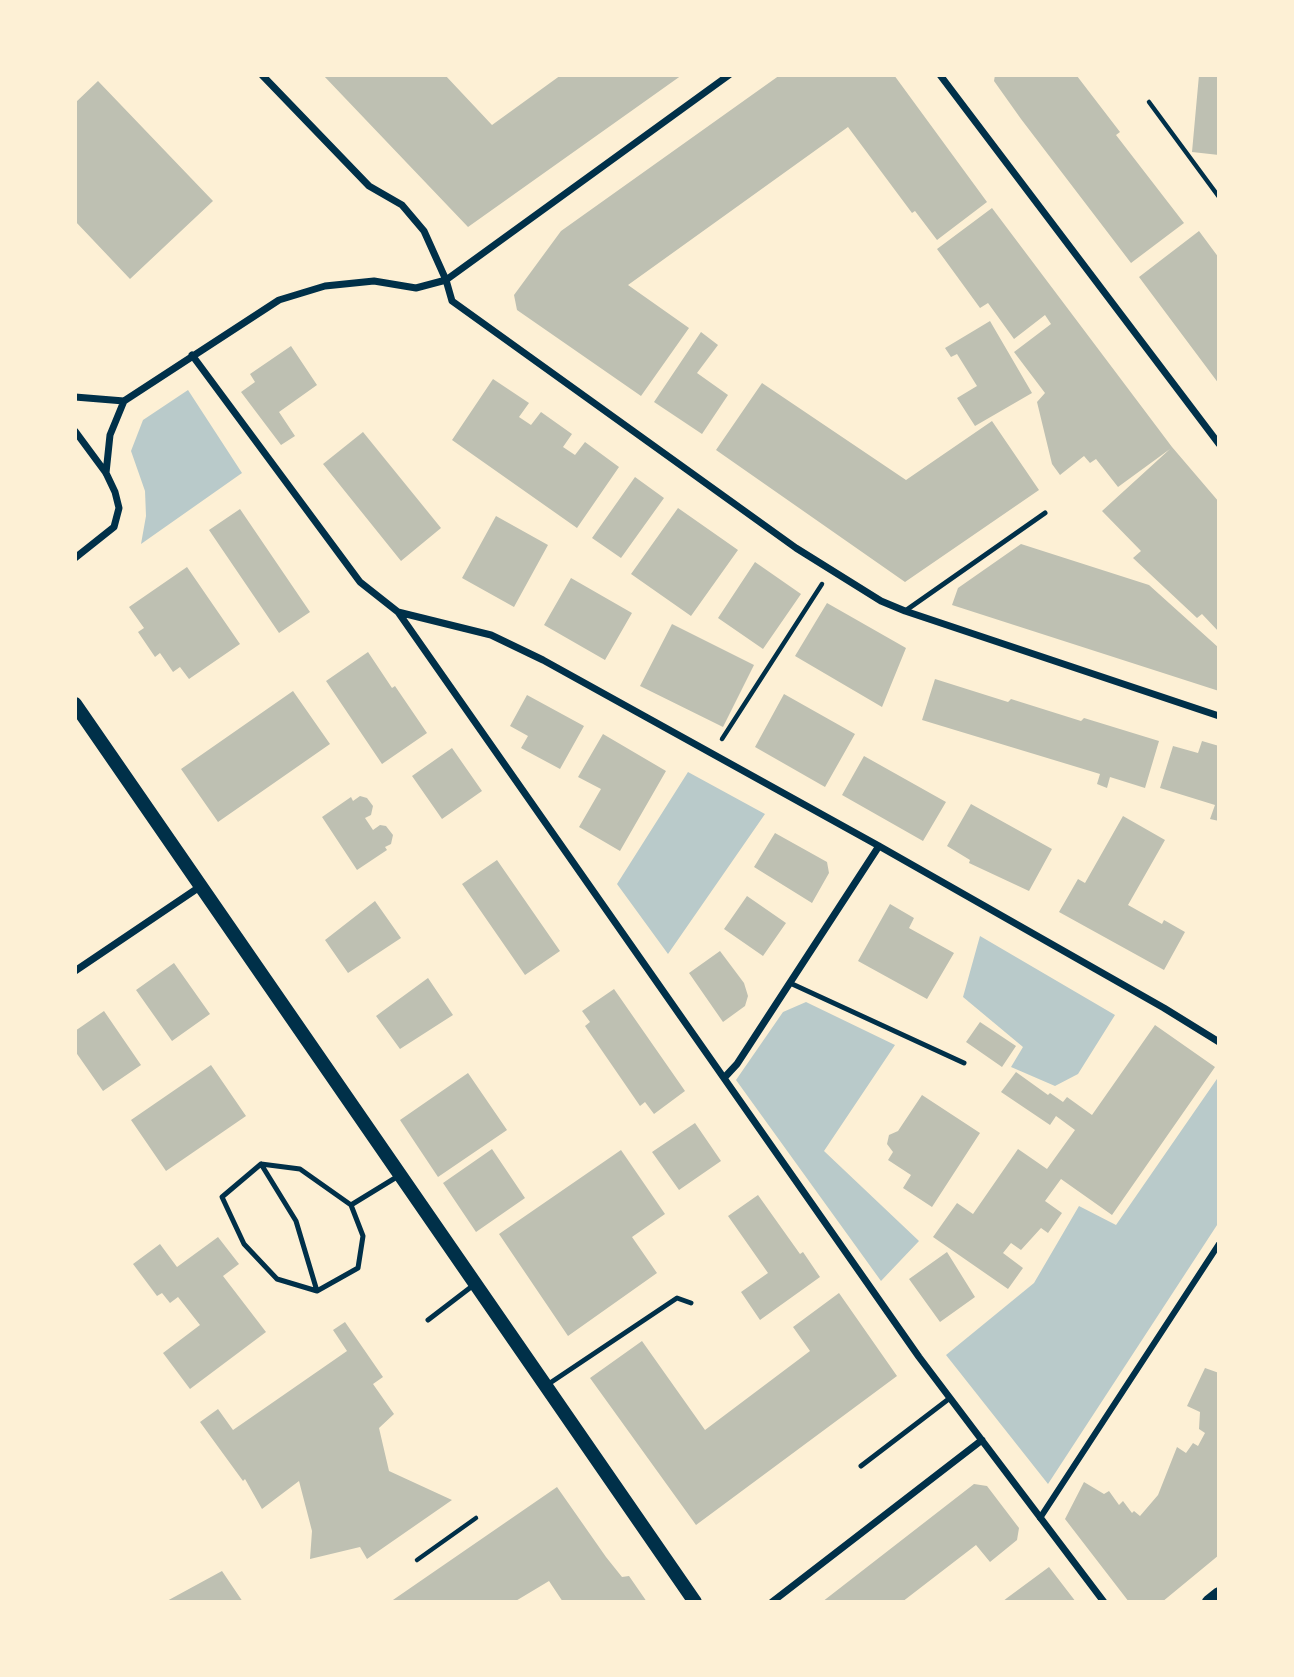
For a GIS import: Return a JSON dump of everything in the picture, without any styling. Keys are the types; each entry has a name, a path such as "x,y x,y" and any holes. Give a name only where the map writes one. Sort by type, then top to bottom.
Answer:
{"main road":[{"path":"75,704 695,1602"},
{"path":"1209,1602 1219,1594"}],"street":[{"path":"262,75 369,186 402,205 424,231 446,280 452,301 830,570 881,601 905,611 1219,716"},
{"path":"106,473 110,435 124,401 192,355 279,300 325,286 374,281 416,288 446,280 729,75"},
{"path":"940,75 1219,444"},
{"path":"192,355 360,582 398,612 950,1398 1104,1602"},
{"path":"75,397 124,401"},
{"path":"75,431 106,473 119,508 114,527 75,558"},
{"path":"398,612 491,635 543,660 1164,1007 1219,1042"},
{"path":"724,1078 790,983 879,846"},
{"path":"75,971 201,886"},
{"path":"1040,1518 1219,1244"},
{"path":"772,1602 982,1440"}],"lane":[{"path":"905,611 1045,513"},
{"path":"790,983 964,1063"},
{"path":"261,1164 296,1221 317,1291"},
{"path":"261,1164 300,1169 351,1205 363,1236 358,1268 317,1291 277,1279 244,1244 222,1197 261,1164"},
{"path":"351,1205 400,1175"},
{"path":"428,1320 475,1284"},
{"path":"546,1386 677,1298 691,1303"},
{"path":"861,1466 950,1398"}],"path":[{"path":"1149,102 1219,197"},
{"path":"725,735 830,570"},
{"path":"417,1560 476,1518"}],"shaded area":[{"path":"188,390 242,473 141,544 146,516 145,491 131,451 143,420"},
{"path":"688,772 765,814 668,954 617,884"},
{"path":"980,936 1115,1015 1078,1074 1055,1086 1011,1067 1023,1047 963,997"},
{"path":"806,1002 895,1045 824,1151 919,1241 881,1281 736,1080 783,1012"},
{"path":"1219,1076 1219,1222 1048,1484 946,1355 1034,1283 1079,1206 1116,1225"}],"building":[{"path":"323,75 445,75 492,125 561,75 682,75 468,227"},
{"path":"780,75 894,75 987,202 937,240 915,211 912,213 848,127 628,285 689,328 641,396 517,310 514,295 561,231"},
{"path":"995,75 1077,76 1120,132 1116,135 1184,223 1131,263 1021,119 994,81"},
{"path":"1199,75 1219,75 1219,155 1192,152"},
{"path":"98,81 213,201 130,279 75,221 75,103"},
{"path":"992,208 1172,447 1219,502 1219,632 1202,614 1197,618 1133,558 1141,551 1102,511 1170,449 1118,487 1096,459 1090,463 1084,456 1060,475 1052,464 1037,402 1045,393 1014,352 1051,324 1045,315 1014,339 988,303 980,308 937,249"},
{"path":"1199,231 1219,258 1219,384 1139,277"},
{"path":"990,321 1032,393 975,426 957,398 977,386 957,354 951,357 945,348"},
{"path":"701,332 718,345 697,373 728,395 702,434 654,402"},
{"path":"291,346 317,385 279,412 295,436 281,445 241,392 255,382 250,374"},
{"path":"493,379 529,403 519,417 531,425 541,412 572,434 563,447 575,455 585,442 619,467 577,528 452,440"},
{"path":"762,383 906,480 992,421 1039,490 905,582 716,450"},
{"path":"363,432 441,528 401,561 323,464"},
{"path":"635,477 664,498 621,558 592,538"},
{"path":"678,508 738,550 691,616 631,574"},
{"path":"240,509 310,612 279,633 209,530"},
{"path":"496,516 548,545 514,607 462,578"},
{"path":"1021,544 1149,585 1219,648 1219,691 952,605 958,588"},
{"path":"755,562 801,594 763,649 718,618"},
{"path":"187,567 240,644 189,679 180,667 173,672 160,653 155,657 138,632 144,628 129,607"},
{"path":"571,578 632,613 605,660 544,625"},
{"path":"827,603 906,648 882,707 795,656"},
{"path":"672,624 754,665 723,727 640,686"},
{"path":"368,652 427,733 382,764 326,681"},
{"path":"935,679 1008,702 1011,699 1159,741 1145,788 1110,777 1107,788 1097,784 1100,774 922,720"},
{"path":"293,691 330,744 218,822 181,769"},
{"path":"784,694 855,734 825,787 755,747"},
{"path":"527,695 584,726 560,769 521,748 528,736 510,726"},
{"path":"603,734 666,771 620,851 579,827 601,789 578,777"},
{"path":"1202,741 1219,746 1219,821 1210,819 1215,805 1160,788 1173,746 1198,753"},
{"path":"452,748 482,791 442,819 412,776"},
{"path":"864,756 946,802 923,841 842,795"},
{"path":"360,796 367,798 373,806 371,815 365,818 373,830 380,825 386,826 393,835 391,844 385,847 387,850 357,870 322,817 351,797 353,801"},
{"path":"971,804 1052,849 1029,891 969,863 970,860 947,846"},
{"path":"1123,816 1165,840 1128,905 1162,924 1164,920 1185,932 1164,970 1059,912 1078,879 1085,883"},
{"path":"775,833 827,862 829,873 812,903 754,867"},
{"path":"497,860 560,951 525,975 462,884"},
{"path":"747,896 786,923 763,956 724,929"},
{"path":"375,901 401,938 348,973 325,940"},
{"path":"890,904 914,918 909,928 954,953 927,999 858,961"},
{"path":"720,951 744,983 748,996 745,1006 723,1022 689,973"},
{"path":"174,963 210,1014 172,1041 136,990"},
{"path":"428,978 453,1015 400,1049 376,1016"},
{"path":"614,989 685,1091 654,1114 645,1102 640,1106 585,1026 590,1022 582,1011"},
{"path":"104,1011 141,1065 103,1091 75,1051 75,1031"},
{"path":"980,1022 1016,1046 1002,1067 966,1042"},
{"path":"1155,1025 1215,1067 1112,1215 1061,1179 1045,1201 1062,1213 1048,1233 1041,1228 1021,1250 1011,1243 1003,1253 1023,1268 1008,1289 933,1237 957,1203 973,1214 1018,1149 1047,1169 1075,1130 1056,1116 1050,1125 1001,1092 1016,1072 1048,1095 1050,1093 1063,1102 1067,1097 1092,1115"},
{"path":"211,1065 246,1116 166,1171 131,1120"},
{"path":"468,1073 507,1130 438,1177 400,1120"},
{"path":"922,1095 980,1133 932,1207 903,1188 911,1175 888,1160 893,1152 887,1144 889,1135 898,1131"},
{"path":"695,1123 721,1161 679,1190 652,1152"},
{"path":"492,1149 525,1198 476,1232 443,1183"},
{"path":"621,1150 665,1214 632,1237 657,1273 568,1336 499,1234"},
{"path":"758,1195 820,1277 760,1320 741,1292 768,1273 728,1216"},
{"path":"218,1237 239,1264 223,1276 266,1332 190,1389 163,1353 200,1325 178,1297 170,1303 162,1293 157,1296 133,1264 160,1244 177,1267"},
{"path":"947,1252 975,1297 940,1322 909,1279"},
{"path":"839,1293 897,1376 696,1525 590,1378 642,1341 705,1430 810,1351 793,1327"},
{"path":"345,1322 383,1377 373,1384 394,1414 379,1428 389,1471 452,1500 367,1559 360,1547 310,1559 312,1531 299,1481 262,1509 245,1479 243,1481 200,1422 218,1409 233,1430 347,1351 333,1330"},
{"path":"1205,1368 1219,1373 1219,1555 1162,1602 1129,1602 1065,1519 1084,1482 1104,1494 1109,1491 1119,1505 1123,1501 1132,1513 1134,1511 1140,1516 1158,1495 1177,1447 1186,1453 1193,1443 1198,1446 1205,1433 1199,1429 1200,1412 1187,1406"},
{"path":"974,1484 987,1486 1019,1528 1017,1540 990,1562 976,1545 902,1602 822,1602"},
{"path":"557,1487 606,1557 622,1577 629,1576 647,1602 563,1602 549,1581 514,1602 390,1602"},
{"path":"1049,1567 1076,1602 1002,1602 1007,1598"},
{"path":"222,1571 243,1602 165,1602"}]}
